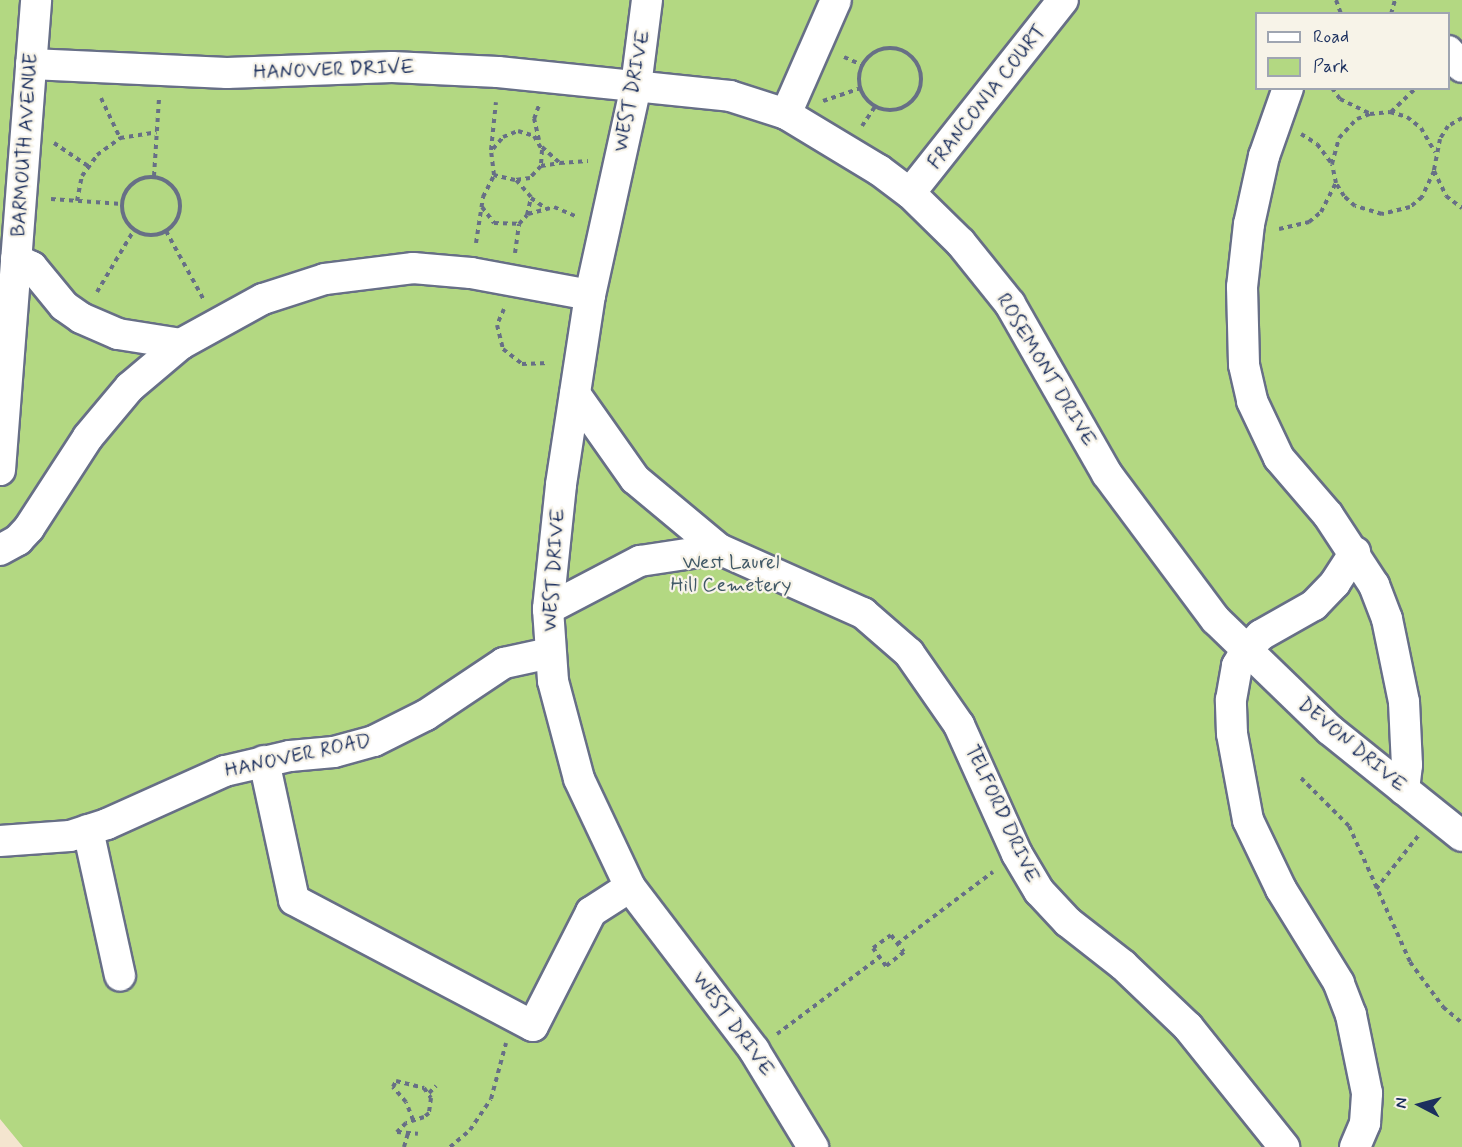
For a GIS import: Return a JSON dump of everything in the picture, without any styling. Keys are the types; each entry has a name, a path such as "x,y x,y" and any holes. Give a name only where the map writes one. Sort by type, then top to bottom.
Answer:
{"lane":[{"name":"BARMOUTH AVENUE","path":"0,470 36,0"},
{"name":"WEST DRIVE","path":"647,0 636,86 599,250 574,394 555,523 548,609 550,653 560,712 579,779 630,886 754,1050 813,1147"},
{"path":"786,114 836,0"},
{"name":"FRANCONIA COURT","path":"910,193 1063,0"},
{"path":"1450,52 1462,67"},
{"name":"HANOVER DRIVE","path":"31,64 273,73 392,67 498,72 636,86"},
{"name":"ROSEMONT DRIVE","path":"636,86 730,96 786,114 839,144 910,193 962,243 1010,304 1107,474 1192,591 1246,650"},
{"path":"1287,90 1274,126 1249,224 1242,329 1252,400 1279,458 1355,552 1374,585 1397,660 1407,737 1404,790"},
{"path":"16,259 32,267 64,306 81,318 118,334 181,345"},
{"path":"0,550 18,540 29,528 107,411 152,367 216,321 292,288 354,273 413,268 471,273 590,295"},
{"name":"TELFORD DRIVE","path":"574,394 635,479 719,549 837,600 887,631 909,653 959,724 1017,854 1054,910 1123,965 1188,1027 1284,1147"},
{"path":"548,609 640,561 719,549"},
{"path":"1355,552 1335,583 1314,605 1261,635 1246,650 1237,666 1231,700 1232,734 1248,820 1281,889 1326,957 1352,1015 1367,1093 1365,1123 1355,1147"},
{"name":"DEVON DRIVE","path":"1246,650 1330,730 1462,836"},
{"name":"HANOVER ROAD","path":"0,842 54,839 88,830 210,776 264,761 334,752 374,741 426,715 504,663 550,653"},
{"path":"264,761 294,900 533,1026 591,912 630,886"},
{"path":"88,830 120,976"}],"path":[{"path":"881,49 905,52 920,70 917,94 899,110 875,107 860,88 862,65 881,49"},
{"path":"86,67 120,138"},
{"path":"154,176 162,70"},
{"path":"471,273 481,206 495,175 491,150 498,72"},
{"path":"1334,90 1346,103 1370,114"},
{"path":"1390,112 1414,90"},
{"path":"541,166 540,144 534,119 542,99"},
{"path":"1332,164 1343,133 1370,114 1390,112 1407,117 1421,128 1435,152"},
{"path":"1274,126 1306,136 1332,164 1336,183 1355,206 1382,214 1410,207 1422,197 1434,171 1435,152 1448,126 1462,118"},
{"path":"491,150 503,136 518,131 540,144 560,163"},
{"path":"77,201 88,166 120,138 157,132"},
{"path":"527,190 530,178 541,166 584,162 623,142"},
{"path":"1434,171 1446,196 1462,208"},
{"path":"495,175 515,180 530,178"},
{"path":"154,176 171,184 179,200 177,218 166,231 150,236 134,230 123,214 122,204 129,187 154,176"},
{"path":"515,180 527,190 531,197 545,207"},
{"path":"1249,224 1279,229 1309,222 1321,212 1336,183"},
{"path":"21,196 122,204"},
{"path":"481,206 489,220 502,226 519,224 527,214 531,197"},
{"path":"527,214 545,207 562,208 576,216 599,250"},
{"path":"81,318 134,230"},
{"path":"166,231 216,321"},
{"path":"532,284 508,303 498,325 503,349 511,358 522,364 547,364 558,358 585,327"},
{"path":"1300,778 1349,826 1360,844 1376,890 1410,962 1443,1007 1462,1023"},
{"path":"1376,890 1436,814"},
{"path":"897,944 1017,854"},
{"path":"891,935 897,944 904,952 885,966 873,948 891,935"},
{"path":"754,1050 880,957"},
{"path":"450,1147 470,1130 491,1099 508,1038"},
{"path":"413,1120 393,1082 417,1085 429,1093"},
{"path":"418,1134 397,1132 413,1120 429,1113 429,1093 436,1086"},
{"path":"404,1147 408,1133"}],"green space":[{"name":"West Laurel Hill Cemetery","path":"0,0 1462,0 1462,1147 23,1147 0,1119"}]}
